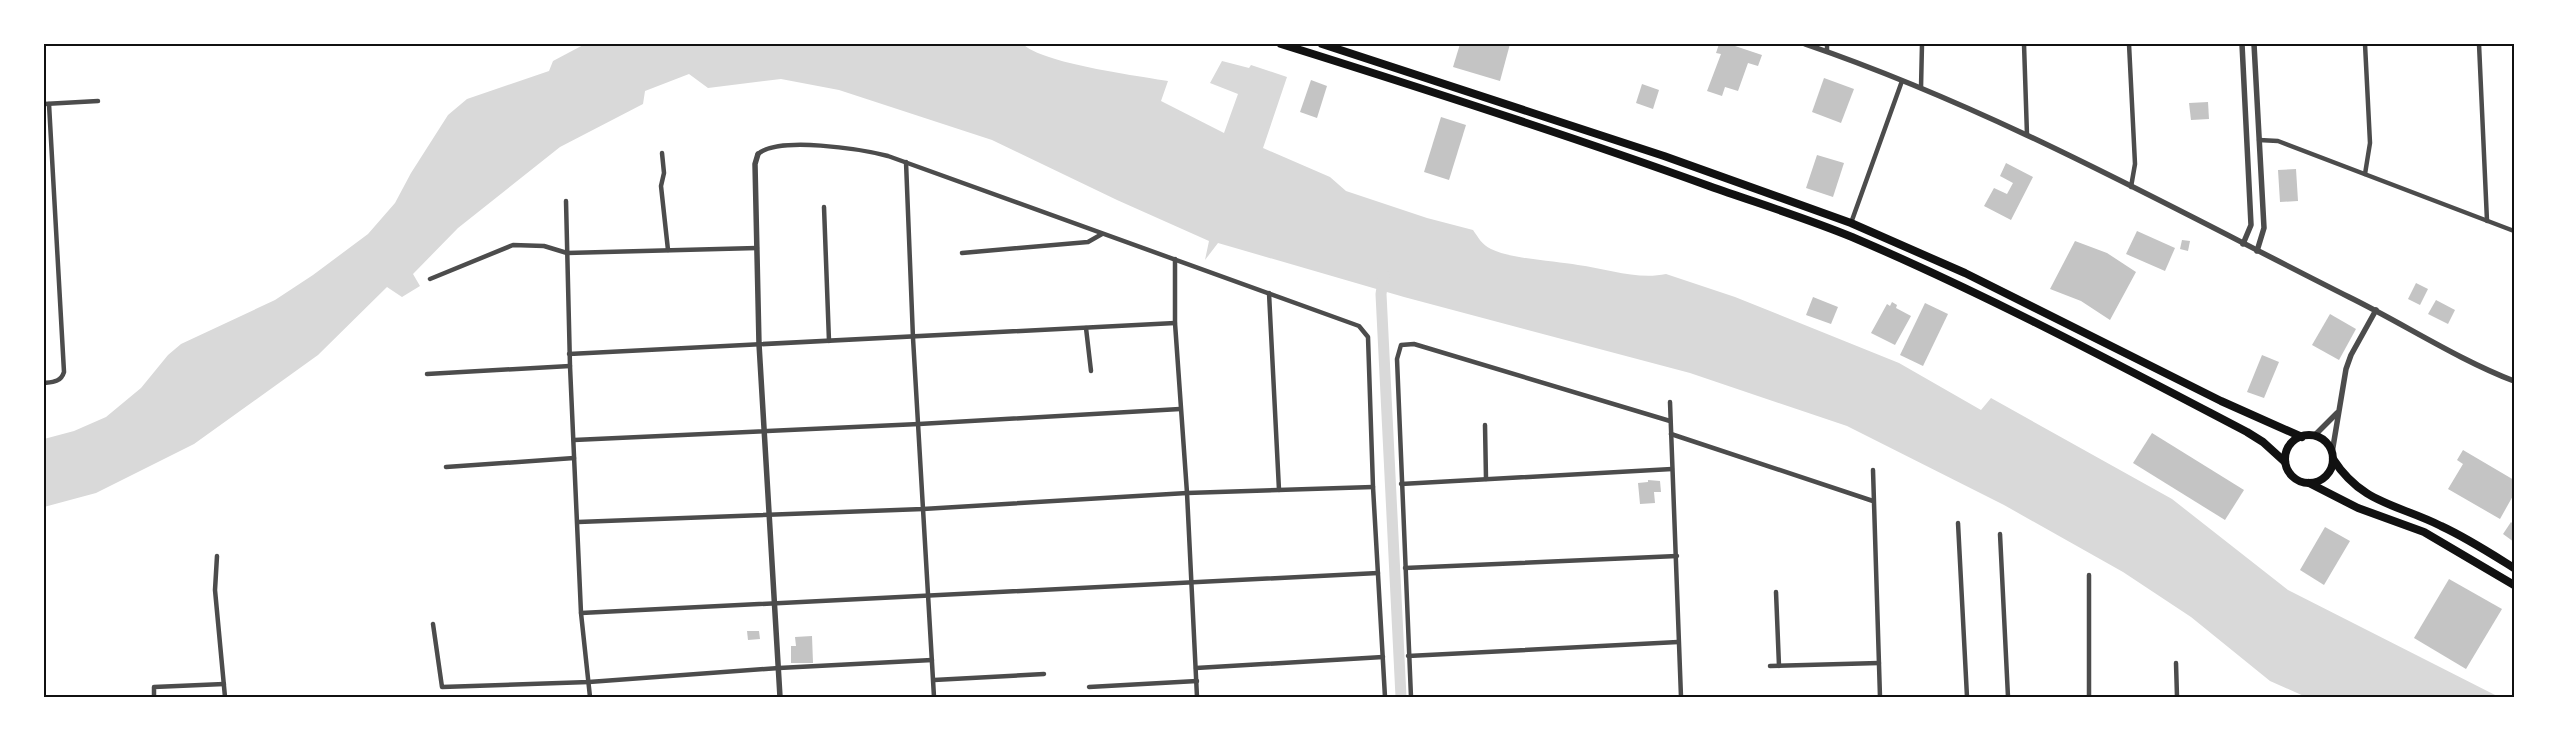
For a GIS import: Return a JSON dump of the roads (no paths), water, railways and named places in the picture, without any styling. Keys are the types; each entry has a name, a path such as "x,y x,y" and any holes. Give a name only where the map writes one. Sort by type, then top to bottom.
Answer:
{"main road":[{"path":"1281,44 1462,101 1661,168 1850,236 1962,286 2247,432 2263,442 2285,462 2287,468 2296,479 2309,483 2358,508 2424,532 2514,584"},
{"path":"1322,44 1664,156 1851,223 1965,273 2221,401 2302,436 2314,436 2326,442 2345,477 2358,489 2374,498 2443,527 2514,568"},
{"path":"2285,462 2289,446 2302,436"},
{"path":"2309,483 2323,479 2329,473 2333,456"}],"street":[{"path":"1805,44 1902,80 2027,135 2376,310 2493,373 2514,381"},
{"path":"1827,44 1827,51"},
{"path":"1921,88 1922,44"},
{"path":"2024,44 2027,135"},
{"path":"2129,44 2135,164 2131,187"},
{"path":"2242,44 2251,225 2243,244"},
{"path":"2254,44 2264,228 2257,251"},
{"path":"2365,174 2370,143 2366,44"},
{"path":"2479,44 2487,221"},
{"path":"1851,223 1902,80"},
{"path":"44,383 56,382 62,378 64,372 46,104 98,101"},
{"path":"2259,140 2278,141 2514,231"},
{"path":"780,697 763,430 755,164 758,154 774,146 839,147 873,152 906,162 1359,326 1368,337 1373,488 1386,697"},
{"path":"662,153 664,173 661,186 668,250"},
{"path":"906,162 913,338 934,697"},
{"path":"566,201 569,354 578,522 580,613 590,697"},
{"path":"824,207 829,341"},
{"path":"962,254 1088,242 1102,234"},
{"path":"430,279 513,245 544,246 567,253 757,248"},
{"path":"1175,259 1180,409 1187,493 1197,697"},
{"path":"1269,293 1279,490"},
{"path":"2333,456 2342,384 2351,355 2376,310"},
{"path":"569,354 913,338 1176,323"},
{"path":"1086,328 1091,371"},
{"path":"1411,697 1397,358 1401,345 1414,344 1670,421"},
{"path":"427,374 570,366"},
{"path":"1670,402 1681,697"},
{"path":"574,440 919,424 1180,409"},
{"path":"2314,436 2337,413"},
{"path":"1485,426 1486,479"},
{"path":"1671,434 1874,501"},
{"path":"446,467 574,458"},
{"path":"1402,484 1672,468"},
{"path":"1873,470 1880,697"},
{"path":"578,522 923,510 1187,493 1373,488"},
{"path":"1958,523 1968,697"},
{"path":"2000,534 2008,697"},
{"path":"217,556 215,590 226,697"},
{"path":"1405,568 1676,556"},
{"path":"580,613 929,594 1378,573"},
{"path":"2089,575 2089,697"},
{"path":"1776,592 1779,666"},
{"path":"433,624 442,687 589,682 778,668 932,660"},
{"path":"1408,656 1678,642"},
{"path":"1196,668 1383,657"},
{"path":"1770,666 1879,663"},
{"path":"2176,663 2177,697"},
{"path":"934,680 1044,674"},
{"path":"1089,687 1197,681"},
{"path":"154,697 154,687 224,684"}],"waterway":[{"path":"1384,275 1381,294 1401,697"}]}
